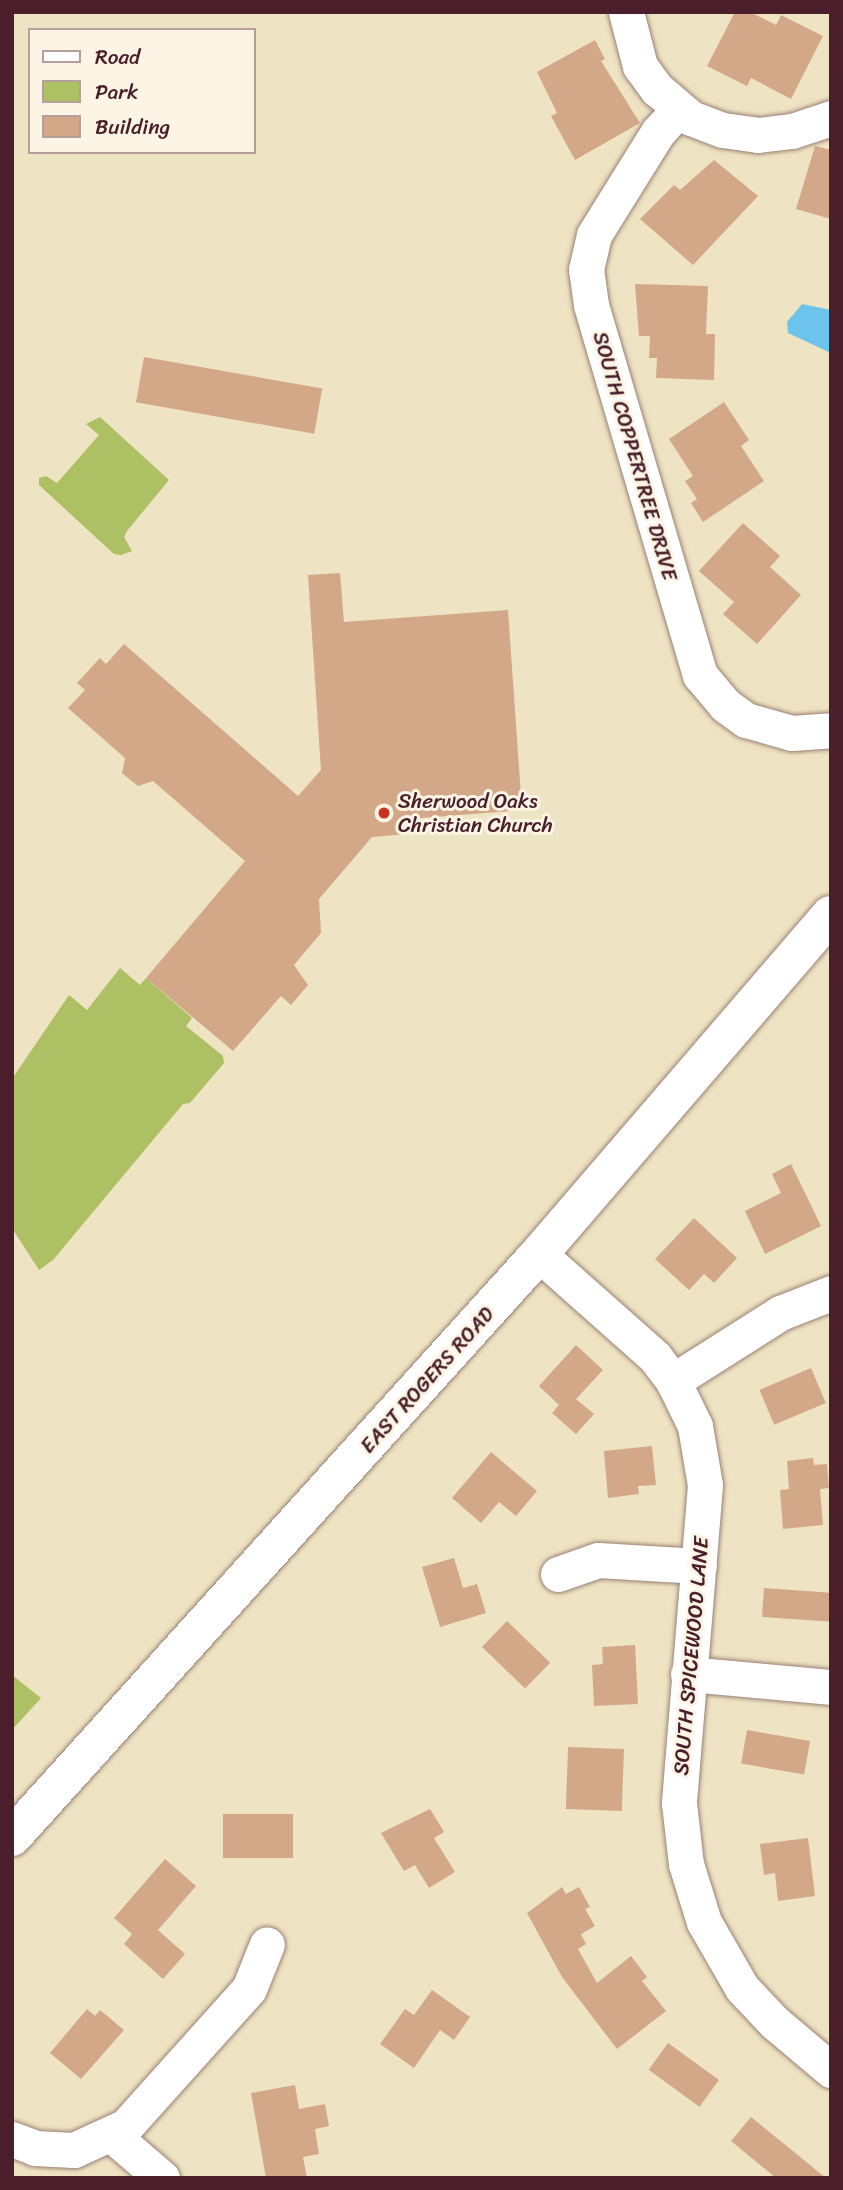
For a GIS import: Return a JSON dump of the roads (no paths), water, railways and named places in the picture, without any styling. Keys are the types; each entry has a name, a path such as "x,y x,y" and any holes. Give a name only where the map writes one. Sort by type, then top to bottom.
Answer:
{"main road":[{"name":"EAST ROGERS ROAD","path":"12,1837 539,1254 831,915"}],"street":[{"path":"626,12 640,66 678,110 707,125 758,135 784,133 831,118"},
{"name":"SOUTH COPPERTREE DRIVE","path":"678,110 658,132 594,235 586,269 591,305 700,675 725,705 757,724 792,733 831,730"},
{"name":"SOUTH SPICEWOOD LANE","path":"539,1254 632,1334 673,1381 695,1426 704,1461 699,1566 679,1803 685,1864 704,1922 731,1970 759,2007 831,2070"},
{"path":"673,1381 780,1313 831,1293"},
{"path":"558,1574 598,1560 699,1566"},
{"path":"688,1674 831,1686"},
{"path":"12,2139 60,2151 90,2146 112,2136 139,2115 249,1989 267,1944"},
{"path":"112,2136 162,2178"}],"water":[{"path":"802,304 831,310 831,353 788,333 787,322"}],"place":[{"name":"Sherwood Oaks Christian Church","path":"384,813"}]}
